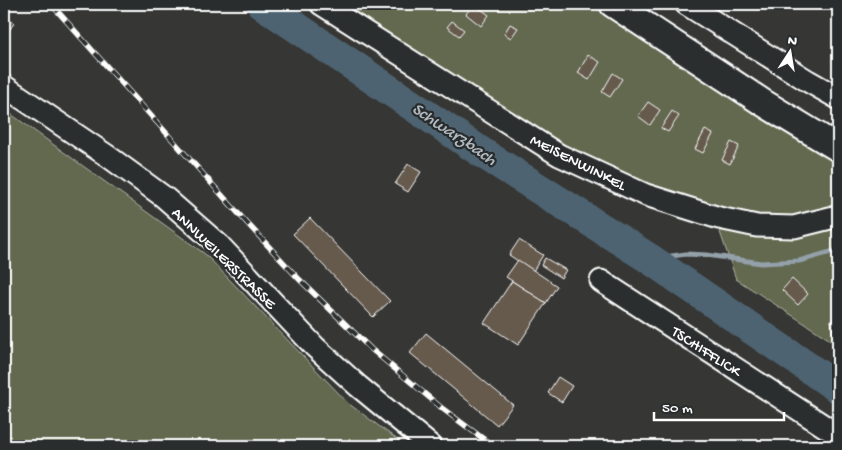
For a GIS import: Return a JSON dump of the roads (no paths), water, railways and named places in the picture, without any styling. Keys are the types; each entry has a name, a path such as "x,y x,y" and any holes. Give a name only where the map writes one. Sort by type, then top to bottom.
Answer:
{"main road":[{"path":"613,4 762,102 838,148"}],"street":[{"name":"MEISENWINKEL","path":"321,4 472,101 559,154 646,195 719,218 757,226 794,227 838,216"},
{"path":"686,4 838,98"},
{"name":"ANNWEILERSTRASSE","path":"4,86 109,157 164,197 220,246 315,347 358,386 431,446"},
{"name":"TSCHIFFLICK","path":"601,282 838,435"}],"waterway":[{"name":"Schwarzbach","path":"262,4 484,154 650,259 838,388"},
{"name":"Schwarzbach","path":"650,259 686,254 707,255 761,263 799,261 838,250"}],"railway":[{"path":"51,4 299,279 371,349 443,409 493,446"}]}
